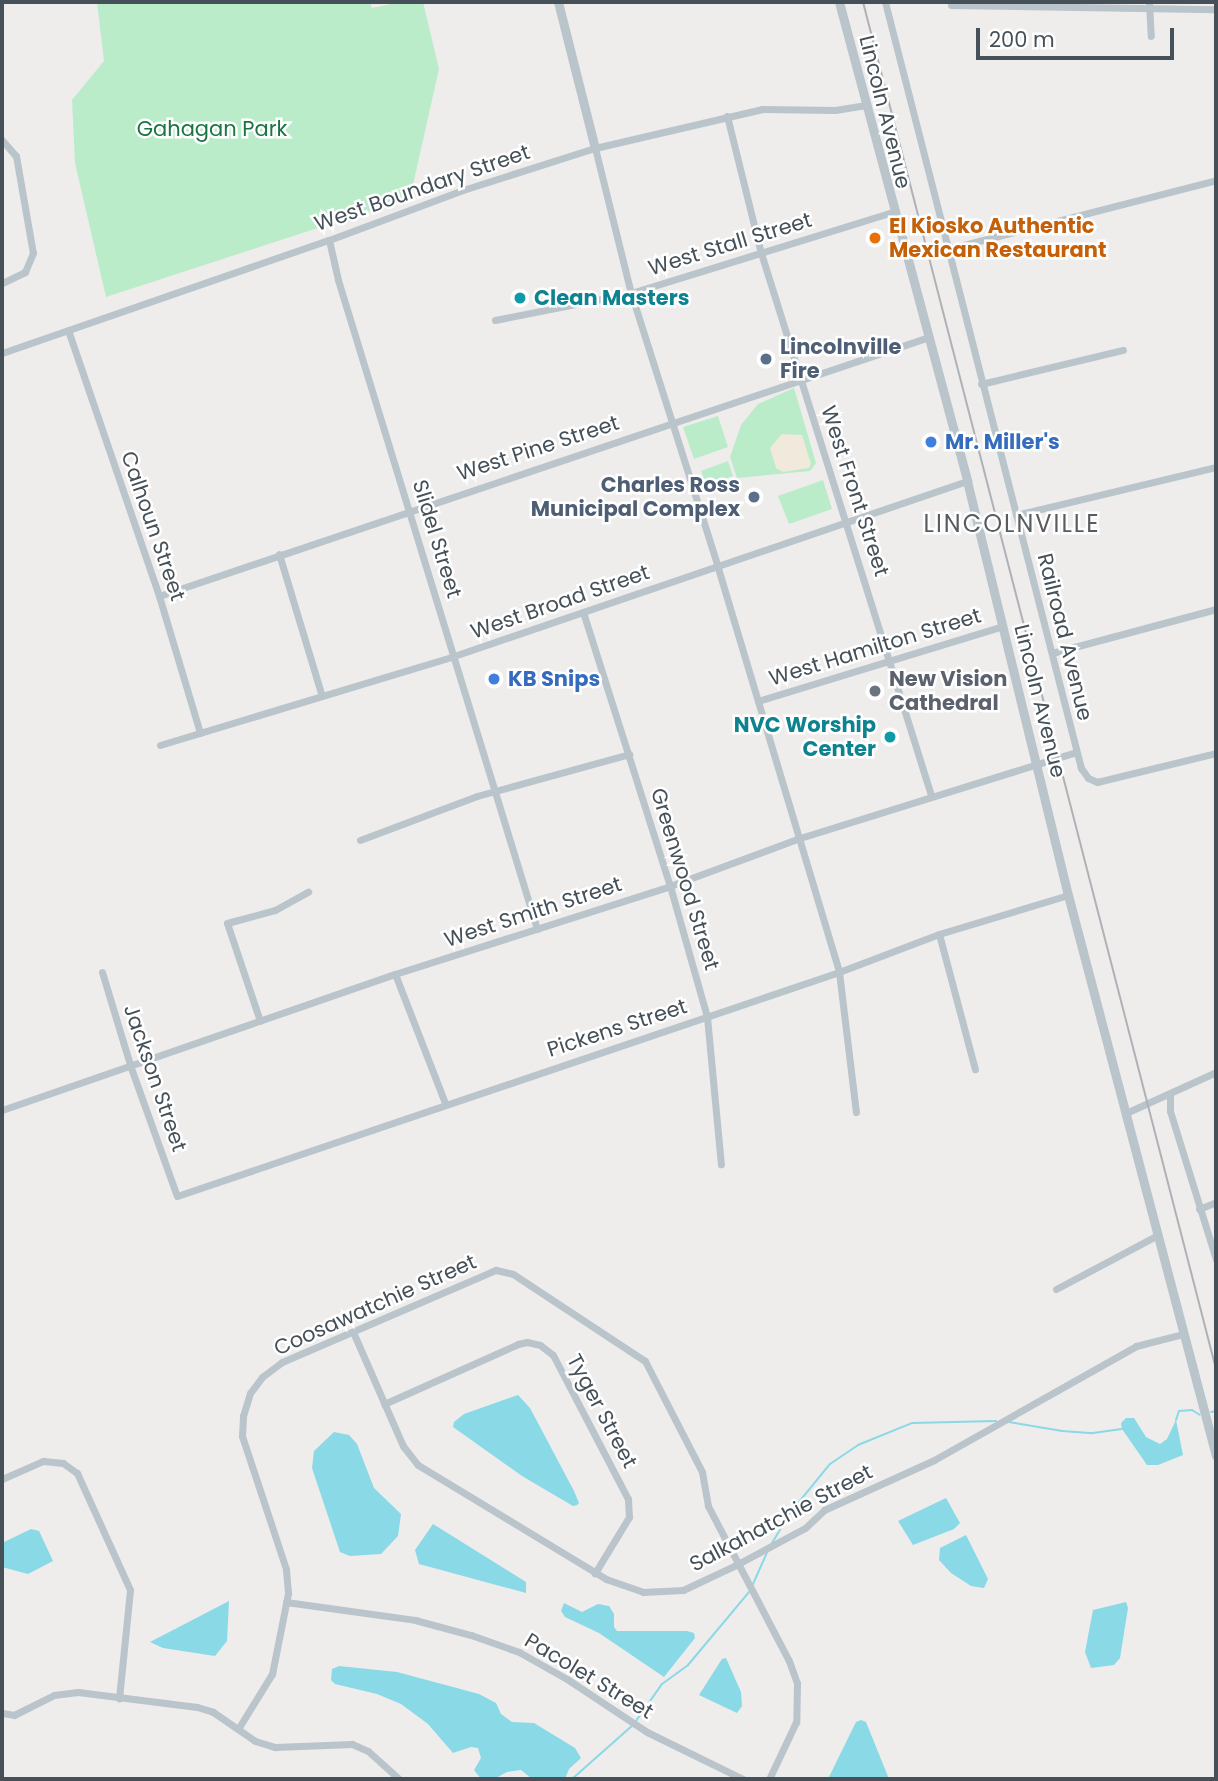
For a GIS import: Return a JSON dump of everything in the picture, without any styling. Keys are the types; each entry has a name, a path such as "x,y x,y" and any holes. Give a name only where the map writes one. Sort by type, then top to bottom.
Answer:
{"street":[{"path":"558,2 631,293 718,568 839,972 856,1112"},
{"name":"Lincoln Avenue","path":"839,2 892,212 967,481 1038,761 1068,895 1216,1456"},
{"name":"Railroad Avenue","path":"885,2 1081,768 1088,778 1097,782 1216,753"},
{"path":"951,5 1052,4 1216,9"},
{"path":"1150,6 1151,36"},
{"name":"West Boundary Street","path":"2,353 329,240 463,190 595,148 763,109 835,110 865,105"},
{"name":"West Front Street","path":"727,116 761,253 848,522 931,795"},
{"path":"2,141 16,156 33,254 24,272 2,283"},
{"path":"948,249 1216,180"},
{"name":"West Stall Street","path":"495,320 631,293 892,212"},
{"name":"Slidel Street","path":"329,240 338,281 537,929"},
{"name":"Calhoun Street","path":"68,330 159,596 200,733"},
{"name":"West Pine Street","path":"159,596 410,509 929,337"},
{"path":"981,384 1123,349"},
{"path":"1016,515 1216,467"},
{"name":"West Broad Street","path":"160,745 454,656 967,481"},
{"path":"279,554 322,696"},
{"path":"1052,653 1216,609"},
{"name":"Greenwood Street","path":"583,612 670,886 707,1017 721,1164"},
{"name":"West Hamilton Street","path":"758,701 890,663 1003,626"},
{"name":"West Smith Street","path":"2,1110 395,974 670,886 800,838 1038,761 1076,752"},
{"path":"360,840 495,792 629,754"},
{"path":"260,1021 227,923 275,910 308,892"},
{"name":"Pickens Street","path":"177,1196 839,972 939,934 1068,895"},
{"path":"939,934 975,1069"},
{"name":"Jackson Street","path":"102,972 130,1065 177,1196"},
{"path":"395,974 445,1104"},
{"path":"1126,1113 1216,1072"},
{"path":"1170,1094 1170,1111 1216,1260"},
{"path":"1199,1209 1216,1202"},
{"path":"1056,1289 1158,1235"},
{"name":"Coosawatchie Street","path":"238,1729 272,1674 286,1602 286,1569 242,1436 243,1416 250,1393 262,1377 282,1362 496,1270 513,1274 645,1361 702,1472 708,1506 789,1661 797,1683 796,1722 769,1779"},
{"name":"Salkahatchie Street","path":"353,1332 403,1446 418,1465 595,1573 643,1592 683,1590 738,1564 805,1528 824,1510 934,1460 1136,1346 1183,1335"},
{"name":"Tyger Street","path":"384,1404 527,1342 540,1345 553,1355 628,1499 629,1517 595,1573"},
{"path":"2,1479 43,1461 63,1463 77,1473 130,1590 119,1698"},
{"name":"Pacolet Street","path":"286,1602 415,1620 471,1635 519,1652 567,1679 647,1732 743,1779"},
{"path":"2,1713 14,1715 54,1695 78,1692 197,1707 213,1712 255,1741 275,1747 352,1744 368,1751 399,1779"}],"green space":[{"name":"Gahagan Park","path":"97,2 370,2 372,8 401,2 423,2 439,69 410,198 106,297 75,163 72,100 104,61"},
{"path":"794,388 816,463 810,471 737,478 730,457 741,425 758,404"},
{"path":"718,416 728,447 694,459 683,427"},
{"path":"728,461 733,476 706,485 701,471"},
{"path":"823,480 832,509 789,524 778,496"}],"sand":[{"path":"782,434 802,435 811,464 809,468 783,472 776,468 770,448"}],"water":[{"path":"518,1395 530,1408 574,1491 579,1503 577,1505 573,1506 522,1476 453,1427 454,1422 464,1414"},
{"path":"1126,1418 1134,1418 1146,1437 1160,1444 1167,1439 1176,1420 1183,1455 1158,1465 1147,1465 1122,1429 1121,1423"},
{"path":"334,1432 349,1435 357,1444 374,1488 401,1514 398,1536 381,1554 350,1556 340,1552 312,1468 314,1451"},
{"path":"946,1498 960,1523 954,1529 913,1545 898,1521"},
{"path":"433,1524 526,1582 526,1593 419,1564 415,1550"},
{"path":"31,1529 39,1531 53,1561 28,1574 2,1567 2,1543"},
{"path":"966,1535 988,1579 984,1588 971,1586 951,1573 939,1560 940,1548"},
{"path":"229,1601 227,1641 215,1656 163,1648 150,1642"},
{"path":"1126,1602 1128,1608 1120,1658 1114,1665 1091,1668 1085,1652 1093,1610"},
{"path":"564,1603 582,1612 598,1604 609,1606 614,1614 614,1627 617,1631 687,1631 694,1633 695,1638 664,1677 599,1633 565,1617 561,1611"},
{"path":"726,1658 741,1692 742,1706 737,1713 699,1695 722,1659"},
{"path":"339,1666 397,1672 479,1694 496,1703 501,1714 512,1722 534,1723 575,1748 581,1758 569,1769 565,1779 532,1779 521,1770 507,1772 494,1779 481,1779 474,1770 481,1758 478,1748 471,1747 453,1753 428,1724 401,1704 377,1694 335,1684 331,1680 332,1669"},
{"path":"856,1722 866,1722 889,1779 828,1779"}],"waterway":[{"path":"1176,1420 1179,1411 1192,1410 1200,1415"},
{"path":"1211,1412 1216,1411"},
{"path":"772,1543 790,1513 830,1464 858,1445 912,1423 996,1421"},
{"path":"1009,1422 1093,1433 1122,1429"},
{"path":"753,1584 768,1551"},
{"path":"636,1721 662,1684 688,1665 749,1592"},
{"path":"572,1779 633,1725"}],"railway":[{"path":"863,2 1216,1369"}],"place":[{"name":"El Kiosko Authentic Mexican Restaurant","path":"875,238"},
{"name":"Clean Masters","path":"520,298"},
{"name":"Lincolnville Fire","path":"766,359"},
{"name":"Mr. Miller's","path":"931,442"},
{"name":"Charles Ross Municipal Complex","path":"754,497"},
{"name":"KB Snips","path":"494,679"},
{"name":"New Vision Cathedral","path":"875,691"},
{"name":"NVC Worship Center","path":"890,737"}],"district":[{"name":"LINCOLNVILLE","path":"1012,524"}]}
